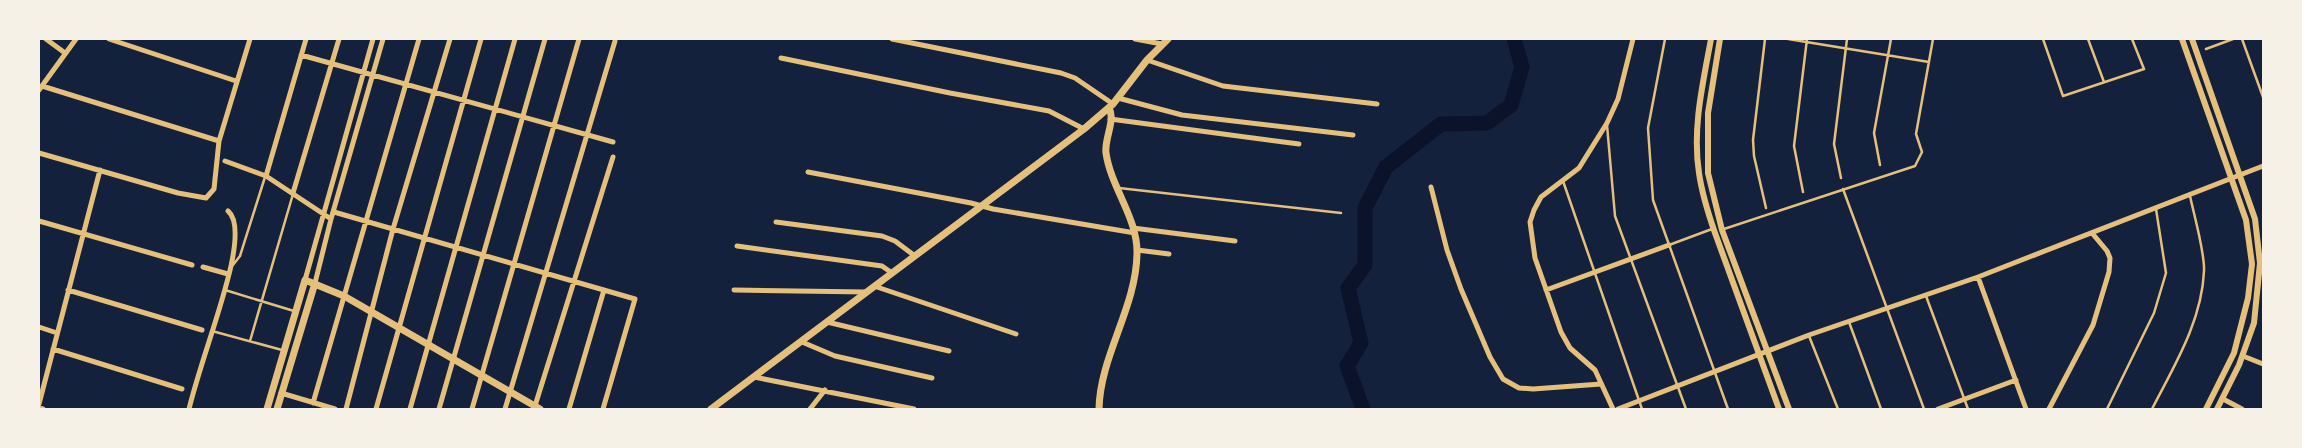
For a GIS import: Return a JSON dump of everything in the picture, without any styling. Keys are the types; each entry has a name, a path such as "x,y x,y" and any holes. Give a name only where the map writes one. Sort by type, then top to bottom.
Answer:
{"main road":[{"path":"711,409 1084,129 1113,103 1147,60 1168,39"},
{"path":"1099,409 1104,377 1132,286 1137,250 1134,230 1106,153 1113,103"},
{"path":"267,409 305,280 344,296 428,343 536,408"},
{"path":"277,409 315,283"}],"street":[{"path":"46,39 65,53"},
{"path":"76,39 40,88 219,141"},
{"path":"109,39 236,81"},
{"path":"39,154 178,194 206,198 214,189 219,141 250,39"},
{"path":"266,176 306,39"},
{"path":"293,193 339,39"},
{"path":"305,280 373,39"},
{"path":"315,283 331,219 383,39"},
{"path":"313,403 419,39"},
{"path":"346,409 393,229 450,39"},
{"path":"376,409 481,39"},
{"path":"410,409 454,246 515,39"},
{"path":"439,409 545,39"},
{"path":"472,409 516,264 579,39"},
{"path":"892,39 1061,73 1075,78 1113,103 1182,115 1353,135"},
{"path":"1135,39 1162,44"},
{"path":"1613,409 1595,370 1570,348 1561,332 1535,258 1530,222 1541,197 1579,168 1607,123 1618,99 1633,39"},
{"path":"1711,39 1698,112 1699,172 1713,228 1779,409"},
{"path":"1720,39 1708,113 1706,143 1708,173 1722,230 1789,409"},
{"path":"2182,39 2246,220 2252,264 2248,298 2234,353 2206,409"},
{"path":"2192,39 2241,174 2255,219 2260,263 2254,323 2242,356 2217,409"},
{"path":"505,409 615,40"},
{"path":"301,55 613,142"},
{"path":"781,58 950,93 1049,111 1084,129"},
{"path":"1147,60 1223,86 1377,104"},
{"path":"1110,119 1299,144"},
{"path":"536,408 613,157"},
{"path":"224,161 266,176 331,219"},
{"path":"1618,409 1809,335 1978,277 2263,166"},
{"path":"39,404 100,170"},
{"path":"808,172 983,206 1134,230 1235,241"},
{"path":"1431,187 1447,250 1461,289 1490,357 1503,379 1519,388 1533,389 1601,384"},
{"path":"189,409 231,265 235,222 233,215 228,211"},
{"path":"334,212 635,299 603,409"},
{"path":"39,221 192,265"},
{"path":"776,222 882,236 895,240 915,256"},
{"path":"2050,409 2093,325 2109,272 2110,258 2104,245 2092,233"},
{"path":"1546,290 1669,245"},
{"path":"737,246 882,266 892,273"},
{"path":"1137,250 1169,254"},
{"path":"202,267 228,274"},
{"path":"1978,277 2026,409"},
{"path":"874,286 1016,334"},
{"path":"68,290 202,330"},
{"path":"569,409 604,290"},
{"path":"734,290 867,292"},
{"path":"827,322 949,351"},
{"path":"39,327 57,333"},
{"path":"802,342 835,356 932,378"},
{"path":"53,349 182,389"},
{"path":"2242,356 2263,364"},
{"path":"754,377 914,409"},
{"path":"1938,409 2016,380"},
{"path":"810,409 825,390"},
{"path":"281,393 335,409"},
{"path":"2223,399 2242,409"},
{"path":"39,408 43,409"}],"lane":[{"path":"1665,39 1648,128 1653,200 1728,409"},
{"path":"1765,39 1753,140 1754,156 1766,208"},
{"path":"1788,39 1806,40 1929,62"},
{"path":"1841,178 1834,144 1847,39"},
{"path":"1880,165 1874,133 1891,39"},
{"path":"1722,230 1915,166 1922,152 1916,134 1933,39"},
{"path":"2043,39 2064,96 2144,69 2132,39"},
{"path":"2088,39 2104,82"},
{"path":"2206,49 2233,39"},
{"path":"2242,39 2263,97"},
{"path":"1803,192 1794,146 1806,40"},
{"path":"1607,123 1615,216 1686,409"},
{"path":"231,265 240,256 266,176"},
{"path":"1563,181 1642,409"},
{"path":"1119,188 1341,213"},
{"path":"1843,189 1924,409"},
{"path":"250,341 293,193"},
{"path":"2152,409 2180,355 2196,315 2204,270 2190,194"},
{"path":"2107,409 2154,313 2166,273 2156,207"},
{"path":"1669,245 1713,228"},
{"path":"223,290 295,312"},
{"path":"1925,295 1968,409"},
{"path":"1849,322 1881,409"},
{"path":"211,330 283,350"},
{"path":"1809,335 1838,409"},
{"path":"311,409 313,403"}],"waterway":[{"path":"1363,409 1347,366 1361,343 1348,288 1365,265 1365,208 1386,167 1441,124 1487,123 1511,105 1522,67 1514,39"}]}
